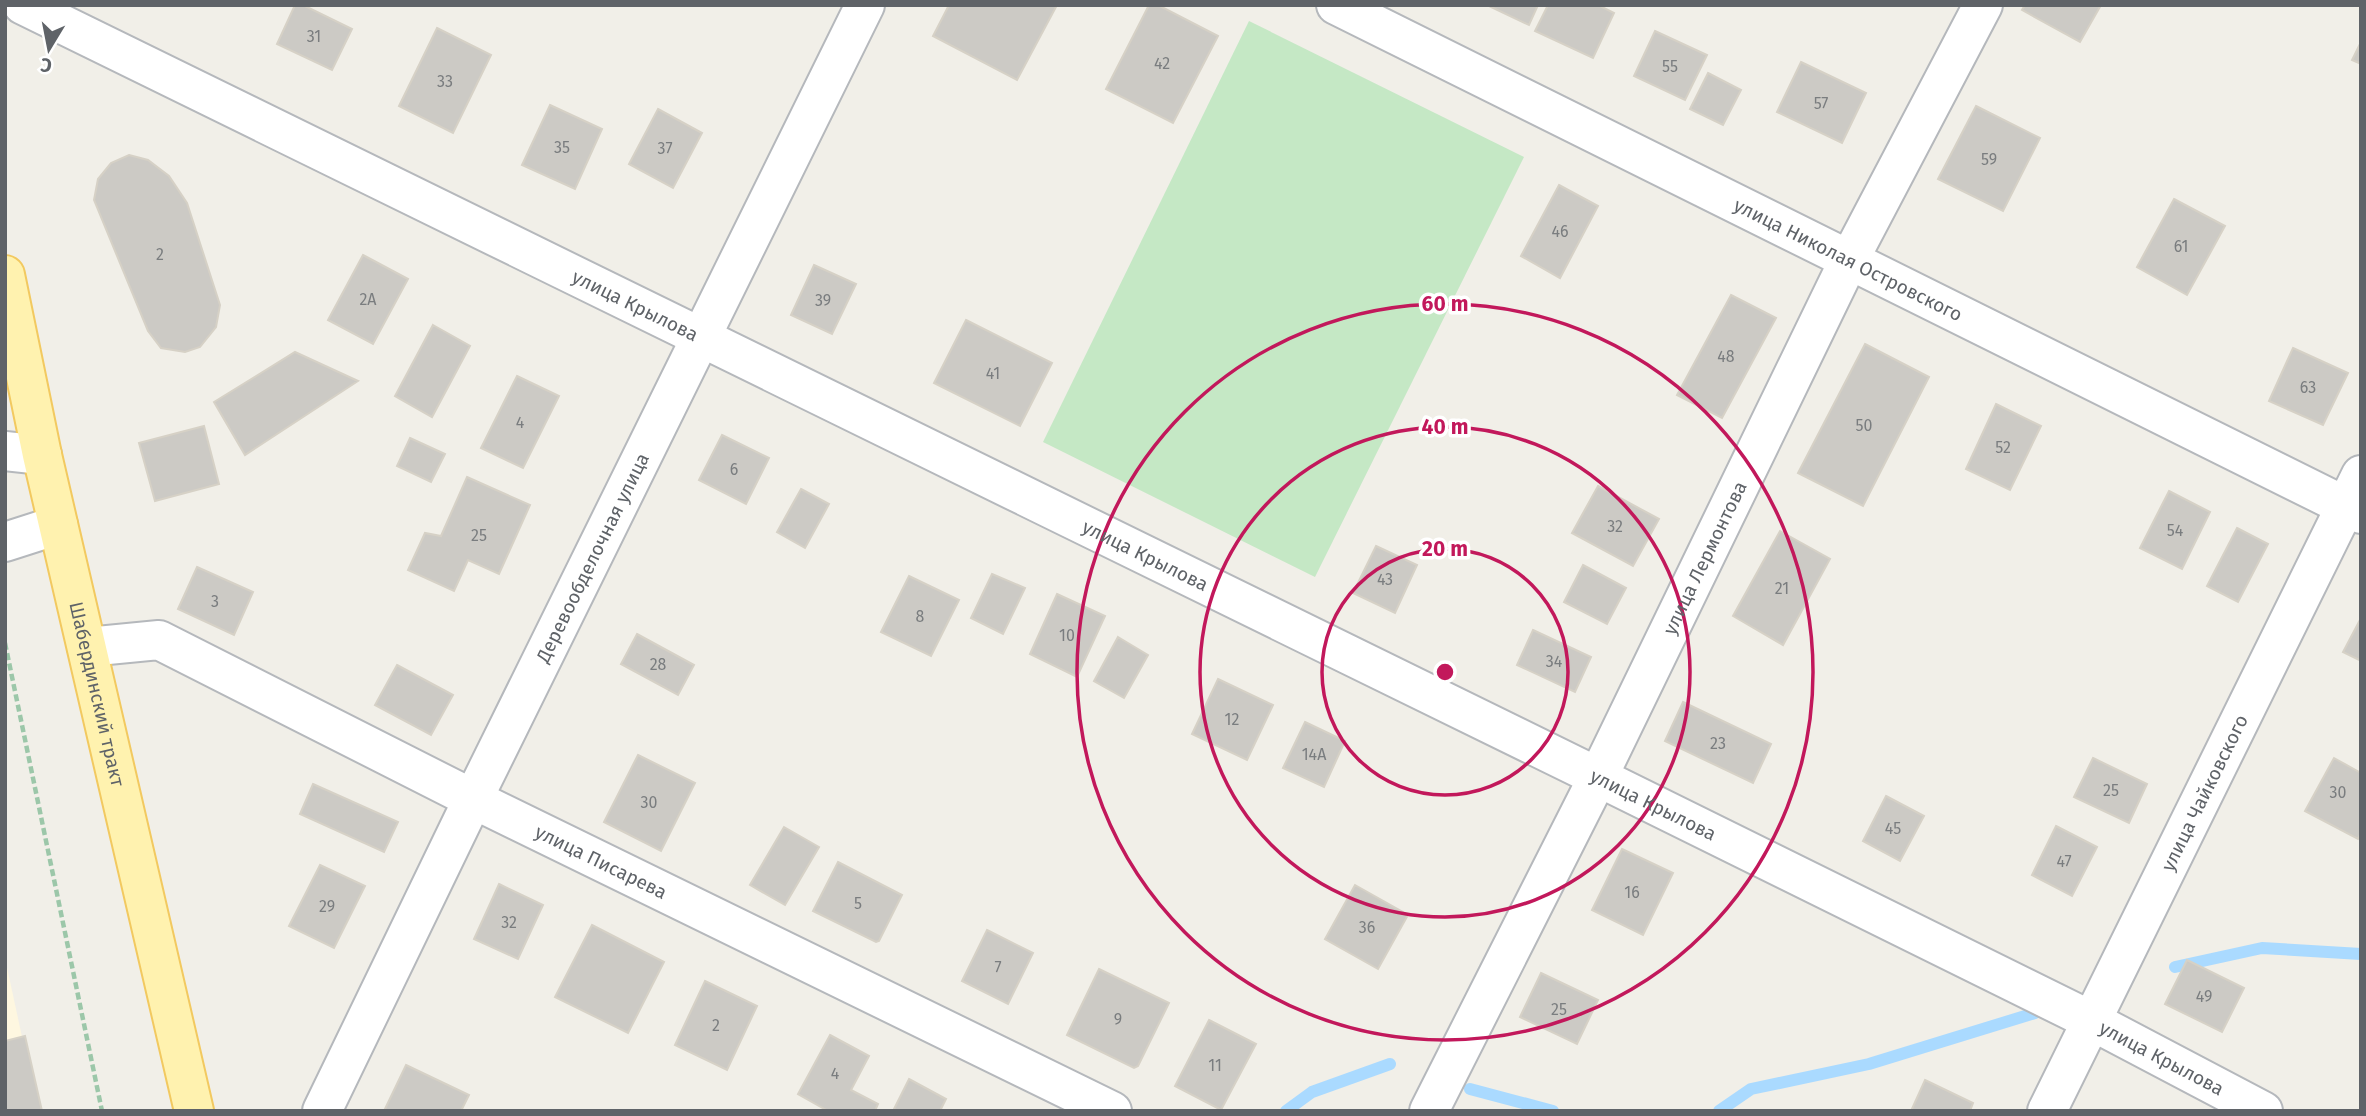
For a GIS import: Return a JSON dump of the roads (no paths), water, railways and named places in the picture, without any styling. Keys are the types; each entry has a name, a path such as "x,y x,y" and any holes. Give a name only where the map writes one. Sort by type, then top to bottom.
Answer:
{"main road":[{"name":"Шабердинский тракт","path":"5,275 42,455 194,1111"}],"street":[{"name":"улица Крылова","path":"23,5 1598,777 2090,1020 2263,1111"},
{"name":"Деревообделочная улица","path":"322,1111 865,5"},
{"name":"улица Николая Островского","path":"1336,5 1849,260 2356,499"},
{"name":"улица Лермонтова","path":"1429,1111 1598,777 1849,260 1983,5"},
{"path":"5,451 42,455"},
{"name":"улица Чайковского","path":"2047,1111 2090,1020 2356,499"},
{"path":"5,542 58,525"},
{"name":"улица Писарева","path":"87,648 159,640 473,799 1112,1111"}],"waterway":[{"path":"2175,967 2262,948 2361,954"},
{"path":"1719,1111 1751,1089 1869,1064 2035,1013"},
{"path":"1286,1111 1312,1092 1390,1064"},
{"path":"1470,1089 1553,1111"}]}
